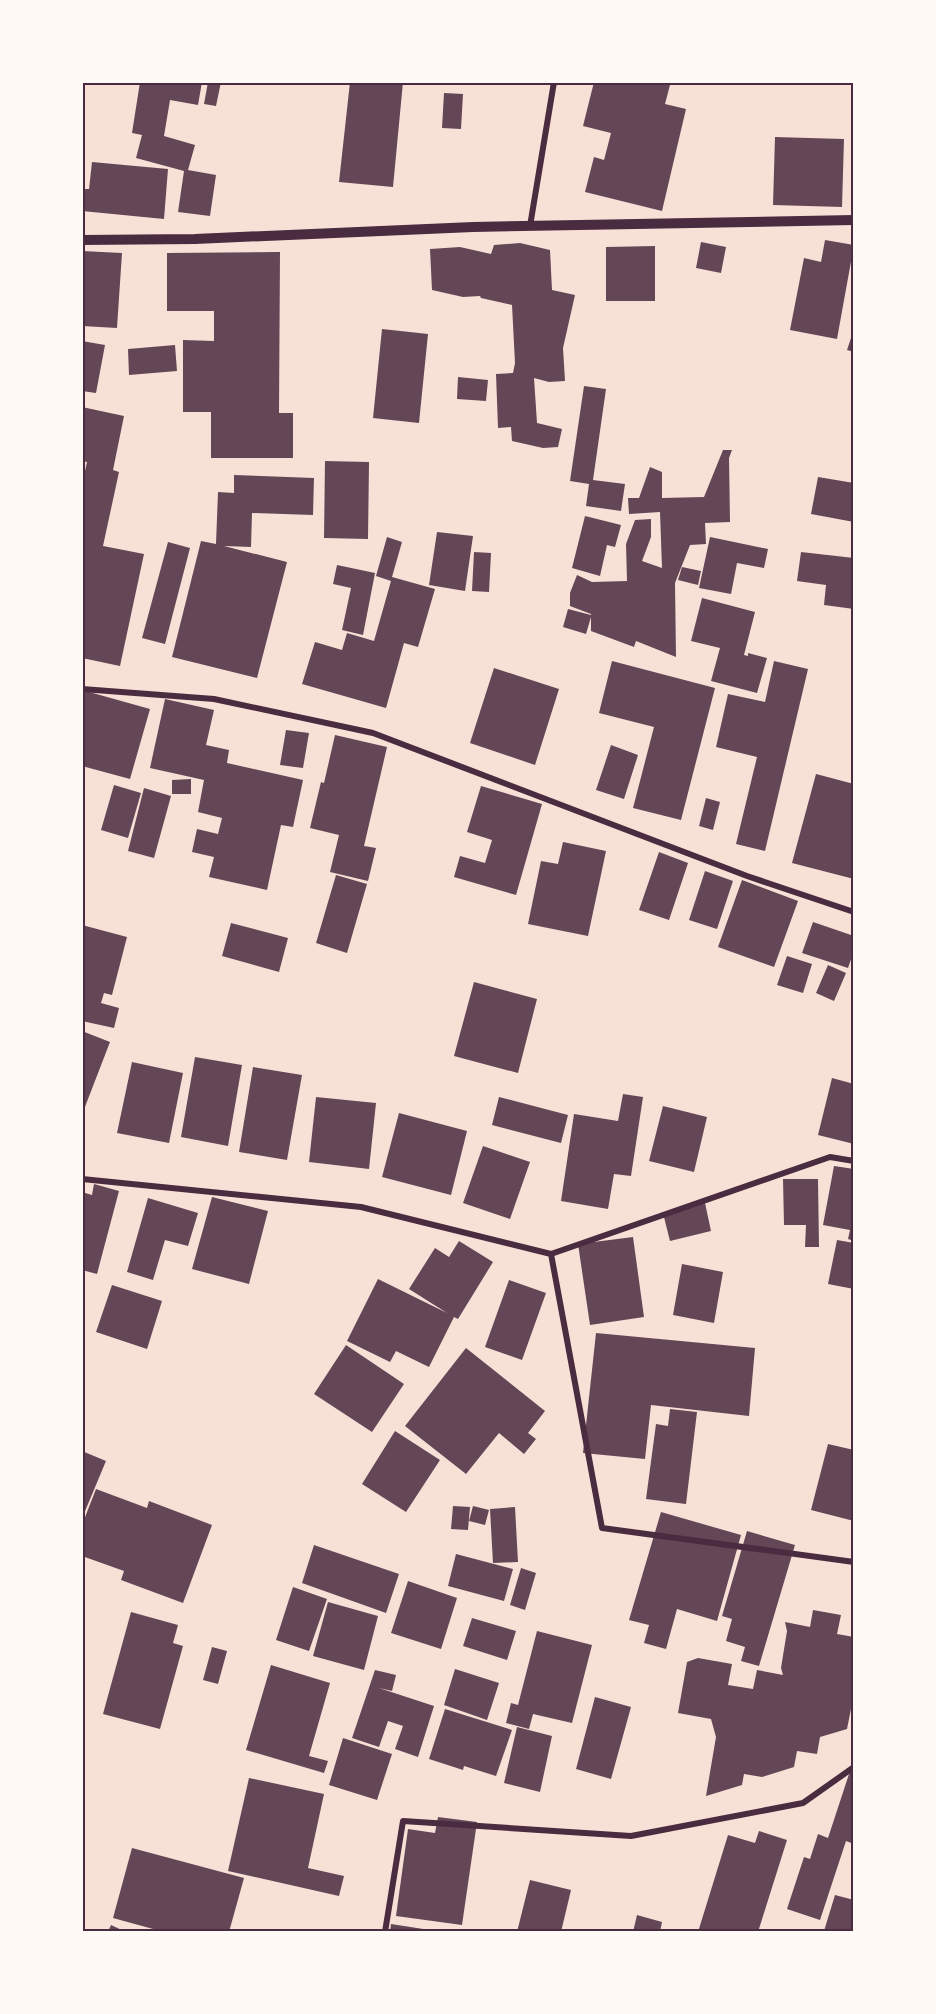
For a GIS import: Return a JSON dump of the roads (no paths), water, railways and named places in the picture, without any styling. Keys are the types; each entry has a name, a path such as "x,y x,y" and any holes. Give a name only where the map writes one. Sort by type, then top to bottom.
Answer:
{"street":[{"path":"530,226 554,82"},
{"path":"82,240 195,239 530,226 854,220"},
{"path":"82,689 214,699 373,733 747,876 854,912"},
{"path":"82,1179 361,1207 551,1254 830,1157 854,1161"},
{"path":"551,1254 602,1528 854,1562"},
{"path":"385,1932 403,1821 631,1836 803,1803 854,1767"}]}
